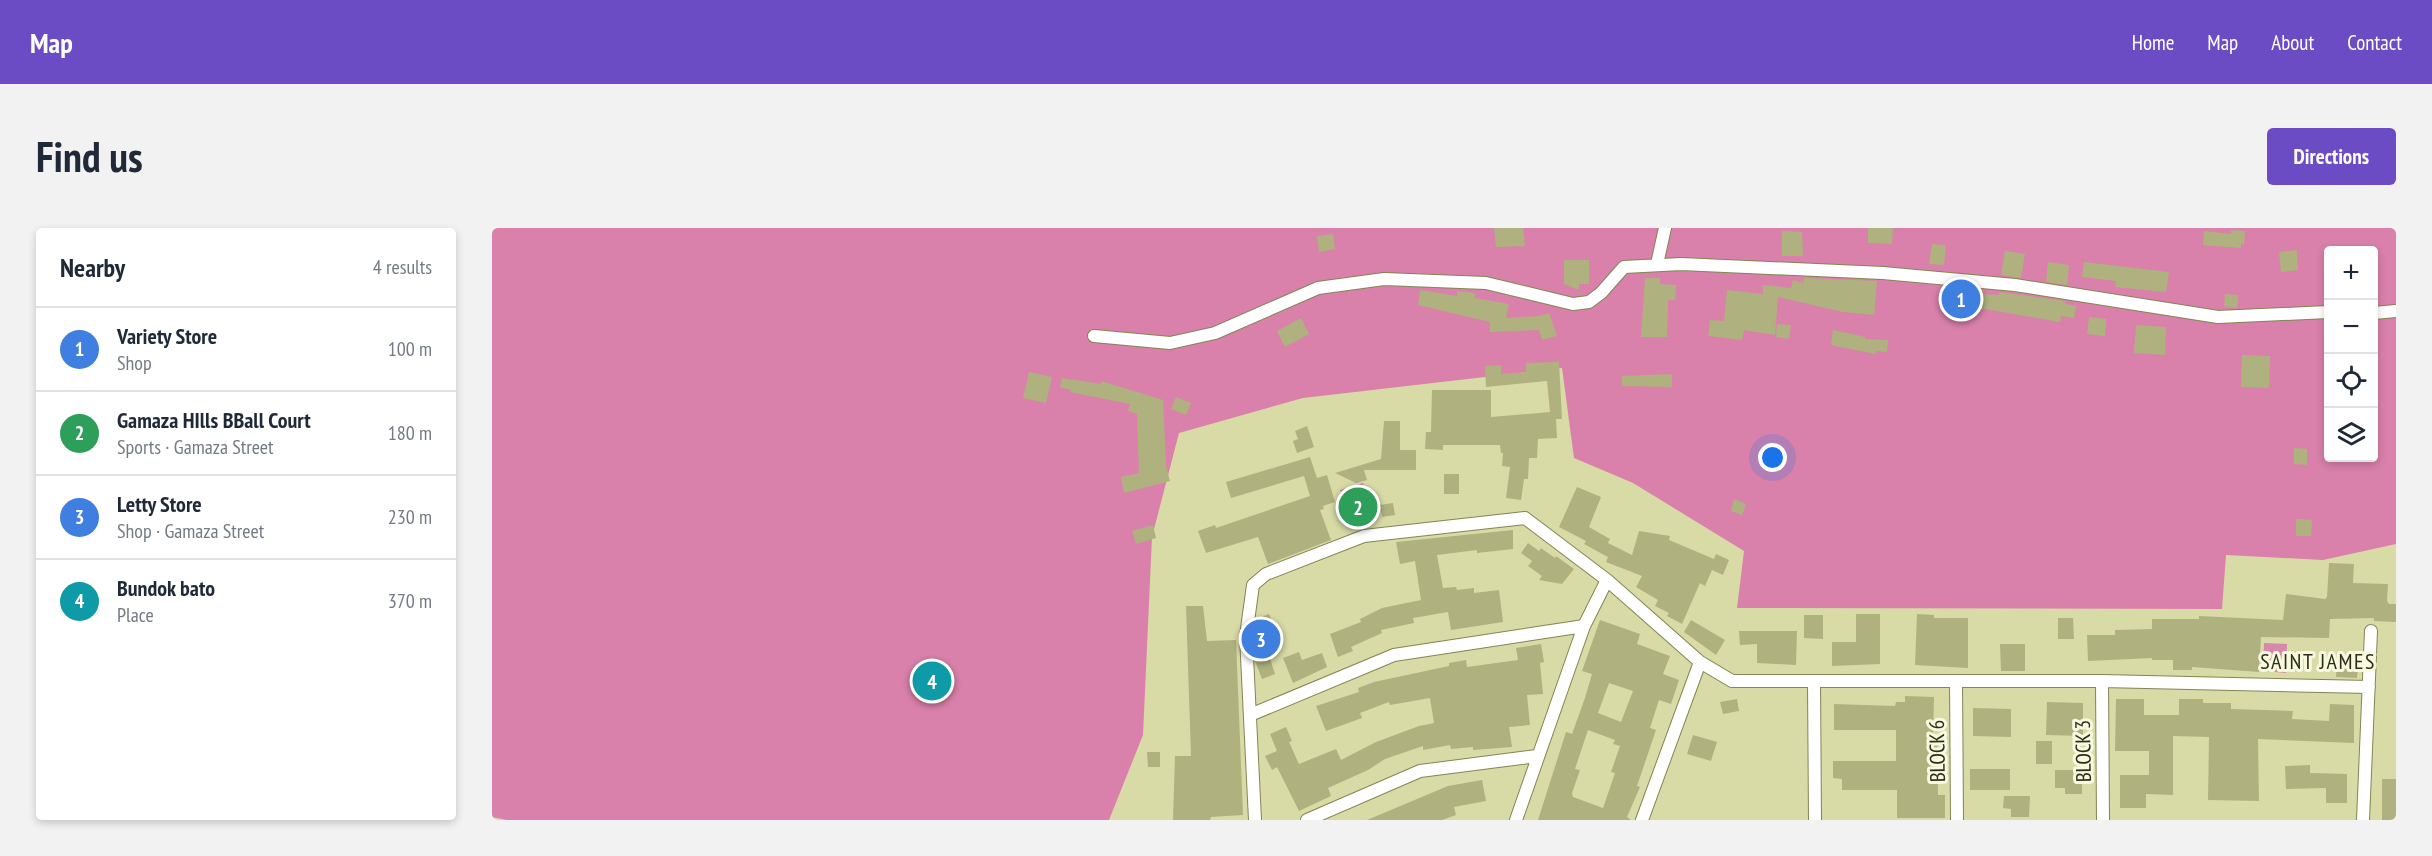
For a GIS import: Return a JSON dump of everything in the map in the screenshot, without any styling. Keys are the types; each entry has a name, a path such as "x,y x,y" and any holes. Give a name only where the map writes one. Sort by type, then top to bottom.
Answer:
{"street":[{"path":"1657,264 1665,228"},
{"path":"1094,336 1170,343 1215,333 1318,288 1384,279 1486,283 1573,303 1589,302 1601,293 1624,267 1657,264 1774,266 2015,285 2218,316 2324,312"},
{"path":"2378,313 2396,311"},
{"path":"1255,820 1245,636 1253,585 1266,574 1353,540 1375,534 1525,518 1610,583 1700,662 1732,681 2102,681 2368,687"},
{"path":"1516,820 1584,626 1610,583"},
{"path":"1250,716 1394,655 1584,626"},
{"path":"2363,820 2371,631"},
{"path":"1642,820 1700,662"},
{"path":"1814,681 1815,820"},
{"name":"BLOCK 3","path":"2102,681 2103,820"},
{"name":"BLOCK 6","path":"1956,682 1957,820"},
{"path":"1307,820 1420,771 1537,756"}],"shaded area":[{"path":"492,228 2396,228 2396,544 2323,560 2226,555 2222,609 1737,608 1744,551 1633,483 1574,458 1562,368 1303,398 1179,433 1152,537 1143,735 1109,820 507,820 492,817"},
{"path":"1363,483 1371,509 1349,516 1340,490"},
{"path":"2264,643 2287,644 2286,673 2263,671"}],"building":[{"path":"1494,228 1523,228 1525,246 1496,247"},
{"path":"1868,228 1893,228 1892,244 1868,243"},
{"path":"2231,230 2245,231 2244,245 2241,244 2241,248 2203,245 2204,231 2231,234"},
{"path":"1782,231 1802,232 1803,256 1782,256"},
{"path":"1333,234 1335,249 1319,252 1317,236"},
{"path":"1932,244 1946,245 1944,265 1929,264"},
{"path":"2297,250 2298,270 2281,272 2279,252"},
{"path":"2005,251 2025,254 2021,278 2001,275"},
{"path":"1564,260 1589,260 1589,284 1579,284 1579,290 1564,284"},
{"path":"2048,262 2069,265 2067,285 2046,282"},
{"path":"2084,262 2169,272 2166,292 2115,287 2116,281 2082,277"},
{"path":"1645,278 1660,278 1660,284 1676,285 1675,300 1668,300 1667,337 1641,337"},
{"path":"1804,278 1877,281 1874,315 1843,312 1778,297 1775,335 1744,330 1742,340 1708,336 1710,320 1724,321 1727,290 1763,294 1763,285 1791,288 1793,280 1803,283"},
{"path":"1420,290 1457,296 1457,291 1475,293 1475,298 1509,304 1506,318 1539,316 1549,313 1557,336 1542,340 1539,330 1490,332 1490,322 1418,305"},
{"path":"1999,292 2065,301 2065,304 2076,306 2074,318 2061,316 2060,322 1979,308 1980,294 1999,295"},
{"path":"2225,294 2238,295 2237,308 2224,306"},
{"path":"1945,296 1967,298 1965,316 1943,314"},
{"path":"2089,317 2106,319 2105,336 2087,334"},
{"path":"1301,318 1309,334 1285,347 1277,331"},
{"path":"1777,324 1791,325 1789,339 1776,337"},
{"path":"2136,325 2166,327 2165,355 2134,353"},
{"path":"1833,330 1865,337 1865,339 1888,340 1887,352 1876,351 1875,354 1831,345"},
{"path":"2242,355 2270,356 2269,388 2241,387"},
{"path":"1559,362 1562,419 1556,419 1557,438 1538,439 1537,458 1529,458 1528,479 1524,479 1521,500 1506,498 1510,467 1502,466 1503,453 1501,453 1500,445 1443,445 1443,450 1425,449 1426,432 1431,432 1432,390 1491,390 1491,417 1550,412 1547,381 1486,387 1485,366 1501,365 1501,374 1526,372 1526,363"},
{"path":"1029,372 1052,377 1046,403 1023,398"},
{"path":"1672,374 1672,387 1622,386 1622,376"},
{"path":"1062,378 1101,384 1101,381 1163,400 1166,466 1170,481 1124,493 1121,477 1139,473 1137,414 1128,411 1130,404 1070,392 1071,390 1060,387"},
{"path":"1176,397 1191,403 1186,415 1171,409"},
{"path":"1384,421 1400,421 1400,450 1416,450 1416,470 1364,470 1367,480 1356,483 1335,473 1381,459"},
{"path":"1307,426 1314,447 1297,453 1293,441 1298,439 1295,431"},
{"path":"2294,448 2307,449 2307,465 2294,464"},
{"path":"1310,457 1317,478 1327,475 1335,502 1323,506 1324,509 1320,510 1331,540 1268,564 1258,537 1206,553 1198,531 1215,525 1216,528 1310,496 1304,476 1231,498 1226,482"},
{"path":"1444,474 1459,474 1459,494 1444,494"},
{"path":"1577,487 1601,497 1589,527 1610,539 1608,543 1632,555 1639,531 1670,536 1669,540 1714,559 1716,554 1729,560 1723,575 1712,570 1705,586 1700,583 1682,624 1667,616 1669,613 1655,606 1658,600 1636,587 1642,576 1606,562 1608,557 1584,544 1586,541 1559,527"},
{"path":"1734,499 1746,504 1742,515 1731,511"},
{"path":"1393,503 1395,515 1382,517 1380,505"},
{"path":"2296,519 2312,520 2311,536 2296,536"},
{"path":"1153,525 1156,538 1136,544 1132,531"},
{"path":"1513,530 1513,549 1477,553 1477,550 1437,555 1443,588 1456,587 1457,590 1474,588 1474,593 1499,590 1503,622 1451,630 1448,612 1413,618 1414,623 1381,630 1382,633 1351,647 1353,651 1338,657 1330,634 1361,622 1360,619 1382,608 1421,600 1415,561 1400,564 1396,542"},
{"path":"1528,543 1539,551 1541,548 1555,558 1556,556 1574,569 1562,584 1539,580 1542,576 1528,566 1532,561 1521,553"},
{"path":"2329,563 2354,564 2353,583 2388,584 2387,601 2389,604 2396,604 2396,622 2374,621 2374,618 2330,619 2329,638 2261,637 2259,672 2192,667 2192,670 2173,670 2173,660 2152,660 2152,658 2088,661 2087,635 2115,635 2115,630 2152,629 2152,619 2199,619 2199,616 2283,620 2286,594 2325,599 2327,597"},
{"path":"1186,606 1203,606 1207,641 1236,640 1243,815 1211,817 1210,820 1173,820 1175,756 1191,756"},
{"path":"1269,614 1274,627 1262,632 1257,619"},
{"path":"1856,614 1880,614 1880,664 1832,666 1832,642 1856,642"},
{"path":"1917,614 1934,615 1934,618 1968,618 1968,668 1915,665"},
{"path":"1804,615 1823,615 1823,639 1804,638"},
{"path":"2058,618 2073,618 2074,639 2058,639"},
{"path":"1600,620 1640,634 1637,644 1670,656 1663,674 1679,680 1671,704 1659,700 1650,728 1656,730 1637,786 1640,787 1627,817 1631,820 1538,820 1566,732 1572,734 1585,698 1592,674 1582,671","holes":["1609,683 1633,691 1621,722 1598,713","1588,730 1615,740 1613,744 1620,746 1611,772 1615,773 1603,808 1573,797 1572,793 1580,770 1575,769"]},
{"path":"1691,620 1725,640 1716,655 1684,632"},
{"path":"1739,631 1797,631 1796,665 1757,663 1757,644 1740,645"},
{"path":"1262,634 1275,674 1262,679 1255,661 1254,637"},
{"path":"1541,644 1544,662 1540,663 1543,694 1527,695 1530,725 1509,727 1512,747 1473,750 1473,747 1451,749 1450,745 1423,750 1423,746 1385,759 1368,770 1328,788 1331,796 1299,811 1277,767 1272,770 1265,756 1277,751 1270,734 1286,727 1292,741 1289,742 1299,764 1336,749 1341,760 1376,742 1419,726 1434,723 1430,698 1390,705 1389,702 1360,713 1362,718 1326,731 1316,706 1359,692 1358,688 1374,682 1449,666 1449,663 1466,660 1467,667 1518,660 1516,648"},
{"path":"2000,644 2025,644 2025,671 2001,671"},
{"path":"1299,652 1302,660 1322,653 1327,667 1293,683 1283,658"},
{"path":"2337,658 2359,660 2357,678 2336,677"},
{"path":"1905,696 1934,697 1933,736 1937,736 1938,795 1945,795 1945,818 1897,818 1897,790 1842,790 1842,779 1833,778 1833,761 1896,761 1896,730 1834,730 1834,704 1895,706 1896,702 1905,702"},
{"path":"1737,699 1739,711 1723,714 1720,702"},
{"path":"2116,699 2144,699 2144,715 2179,715 2179,699 2203,699 2203,703 2231,703 2231,709 2293,711 2292,719 2329,721 2330,704 2354,705 2354,743 2258,739 2259,801 2208,800 2209,737 2173,736 2173,795 2146,794 2146,808 2120,808 2120,775 2149,775 2149,751 2115,751"},
{"path":"2047,702 2083,703 2083,736 2046,735"},
{"path":"1973,708 2011,709 2011,737 1973,736"},
{"path":"1693,735 1717,742 1711,761 1687,754"},
{"path":"2036,741 2052,741 2052,764 2036,764"},
{"path":"1147,752 1160,752 1160,767 1148,767"},
{"path":"2310,765 2310,773 2347,774 2347,803 2326,803 2326,788 2286,789 2285,766"},
{"path":"1970,769 2010,769 2010,790 1970,790"},
{"path":"2055,770 2082,770 2082,794 2065,794 2065,788 2055,788"},
{"path":"2382,779 2396,779 2396,820 2382,820"},
{"path":"1482,780 1486,801 1454,807 1456,815 1442,820 1367,820 1448,786"},
{"path":"2004,796 2030,796 2029,817 2011,817 2011,809 2003,808"}],"place":[{"name":"Variety Store","path":"1961,299"},
{"name":"Gamaza HIlls BBall Court","path":"1358,507"},
{"name":"Letty Store","path":"1261,639"},
{"name":"Bundok bato","path":"932,681"}],"district":[{"name":"SAINT JAMES","path":"2318,661"}]}
